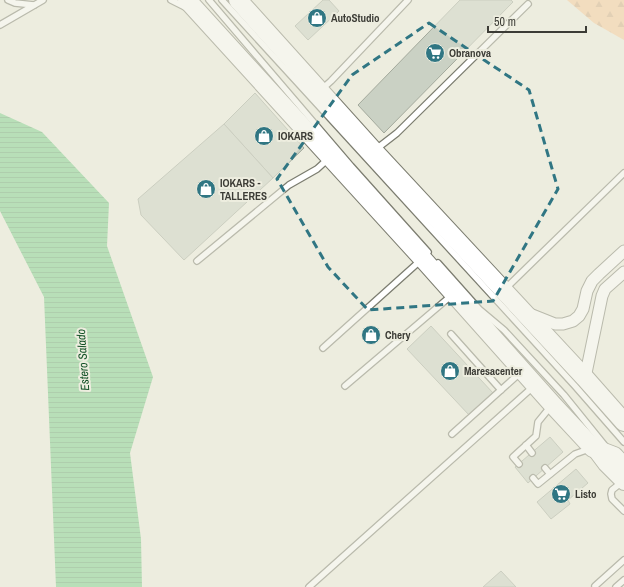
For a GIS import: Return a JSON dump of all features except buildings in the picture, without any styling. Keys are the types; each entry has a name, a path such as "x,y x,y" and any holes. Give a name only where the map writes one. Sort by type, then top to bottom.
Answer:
{"main road":[{"path":"188,0 205,8 330,157 430,258 453,293 593,448 622,466"},
{"path":"238,0 374,151 624,422"}],"street":[{"path":"523,312 555,324 563,324 573,321 579,316 583,309 587,291 592,281 624,251"},
{"path":"585,378 602,296 605,289 624,272"},
{"path":"593,448 605,464 622,466"}],"lane":[{"path":"8,0 15,3 34,5"},
{"path":"0,25 43,0"},
{"path":"171,0 205,8 352,166 430,258 504,330 564,395 622,466"},
{"path":"222,0 575,386 622,466"},
{"path":"320,91 408,0"},
{"path":"374,151 397,133 528,4"},
{"path":"197,261 289,185 317,169 330,157"},
{"path":"503,290 624,173"},
{"path":"323,348 430,258"},
{"path":"345,386 453,293"},
{"path":"451,334 501,390"},
{"path":"452,434 523,370"},
{"path":"309,587 536,385"},
{"path":"519,464 513,457 536,436 538,422 553,404"},
{"path":"526,445 532,453"},
{"path":"533,478 538,484 575,454 593,448"},
{"path":"622,466 610,494 612,499 624,511"},
{"path":"545,468 550,474"},
{"path":"595,586 624,560"},
{"path":"616,587 624,580"}],"highlighted area":[{"path":"429,23 529,90 558,189 493,301 368,310 328,267 277,179 352,75"}],"green space":[{"path":"567,0 624,0 624,40 594,23"}],"water":[{"name":"Estero Salado","path":"0,113 42,132 109,203 107,246 153,377 130,453 141,539 142,587 56,587 44,297 0,211"}],"place":[{"name":"AutoStudio","path":"317,18"},
{"name":"Obranova","path":"435,53"},
{"name":"IOKARS","path":"264,136"},
{"name":"IOKARS - TALLERES","path":"206,189"},
{"name":"Chery","path":"371,335"},
{"name":"Maresacenter","path":"450,371"},
{"name":"Listo","path":"561,494"}]}
